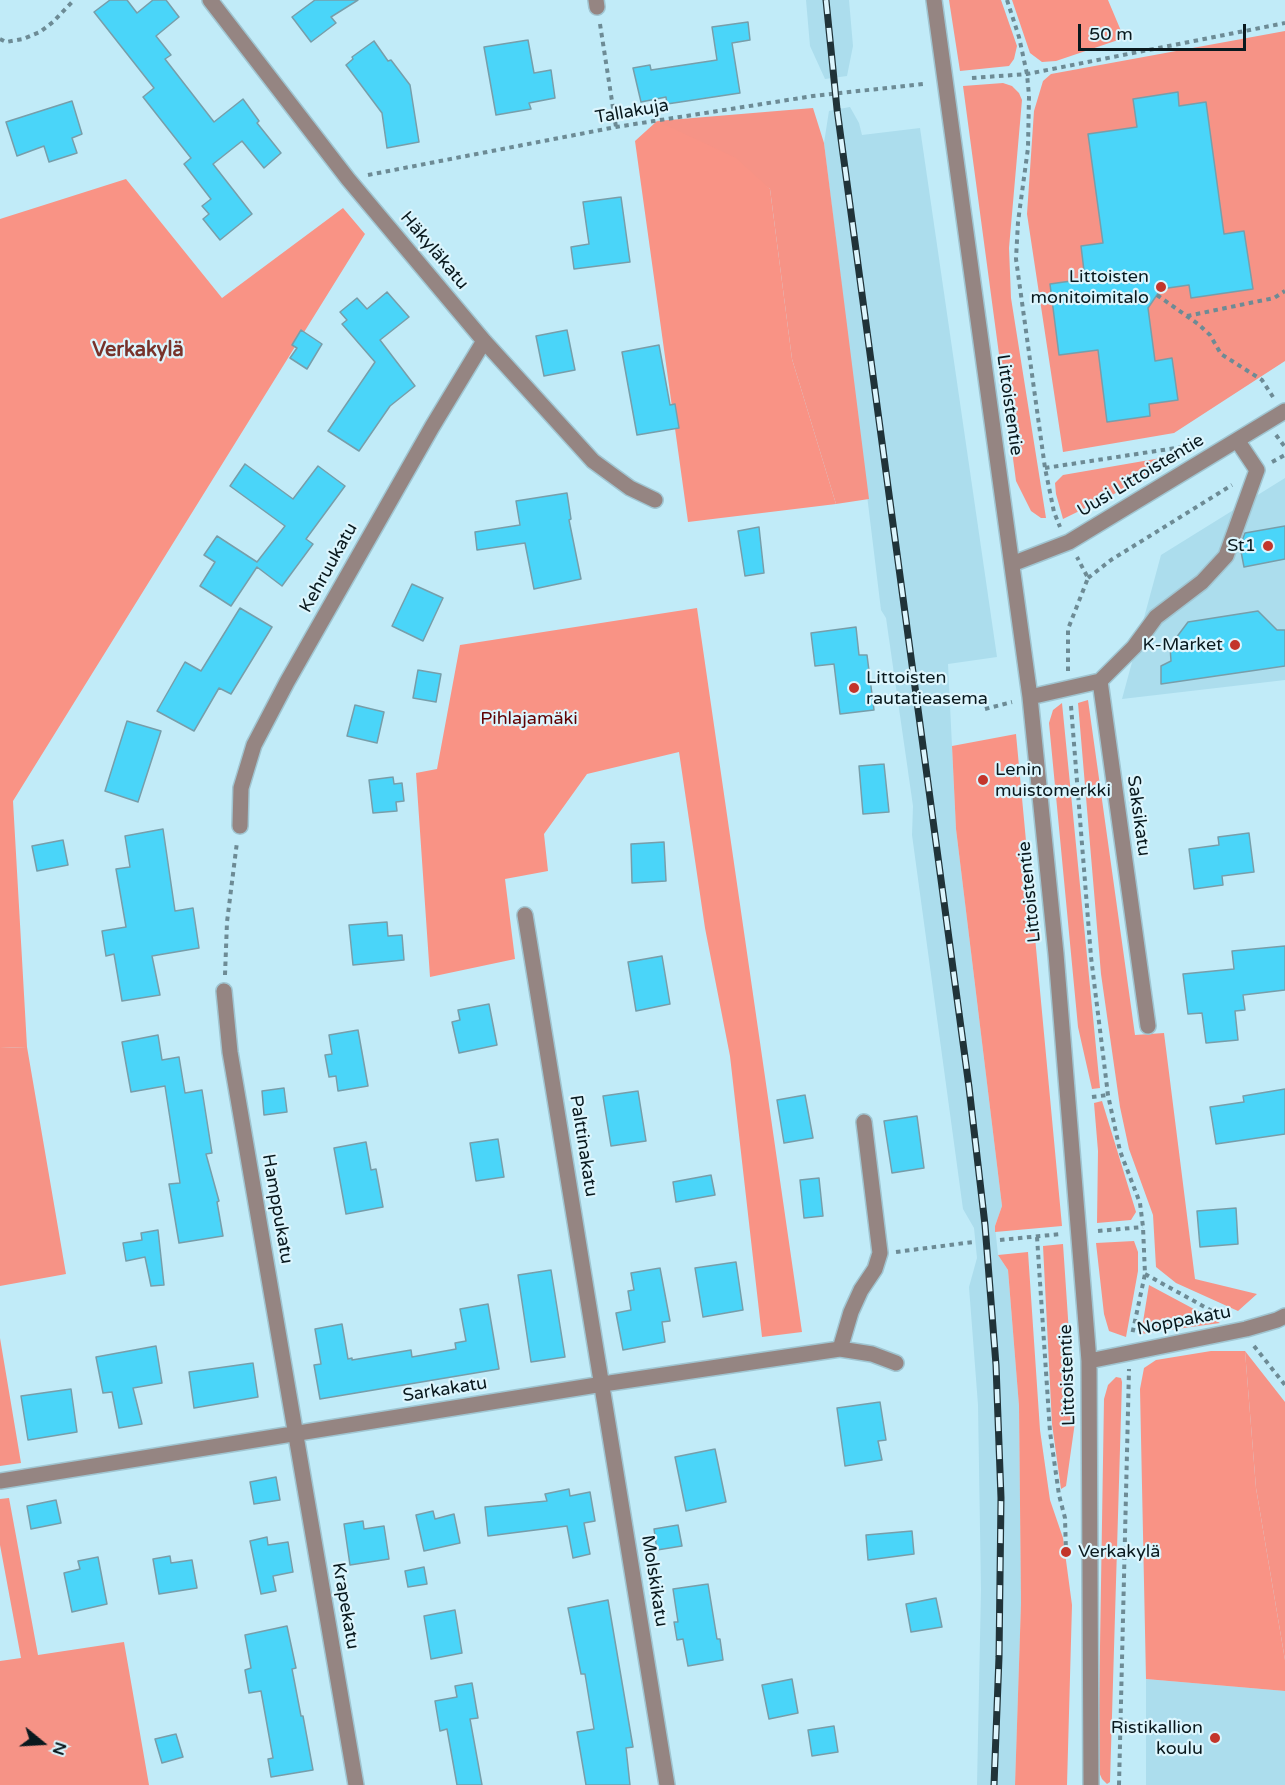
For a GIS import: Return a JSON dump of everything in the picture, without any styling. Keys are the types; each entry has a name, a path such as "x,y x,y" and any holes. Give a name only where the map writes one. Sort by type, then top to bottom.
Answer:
{"street":[{"name":"Häkyläkatu","path":"210,0 348,179 484,341 593,461 630,488 655,500"},
{"name":"Littoistentie","path":"934,0 1030,697 1057,965 1089,1361 1091,1785"},
{"name":"Kehruukatu","path":"240,826 241,788 254,745 287,682 432,427 484,341"},
{"name":"Uusi Littoistentie","path":"1012,564 1069,543 1285,411"},
{"path":"1030,697 1100,681 1134,647 1156,617 1202,582 1226,556 1257,470 1237,440"},
{"name":"Saksikatu","path":"1100,681 1148,1026"},
{"name":"Palttinakatu","path":"525,915 603,1384"},
{"name":"Hamppukatu","path":"224,991 230,1052 296,1434"},
{"path":"840,1349 851,1312 861,1290 875,1269 880,1253 864,1122"},
{"name":"Noppakatu","path":"1089,1361 1129,1351 1246,1329 1285,1316"},
{"name":"Sarkakatu","path":"0,1481 603,1384 840,1349 872,1354 896,1363"},
{"name":"Molskikatu","path":"603,1384 667,1785"},
{"name":"Krapekatu","path":"296,1434 356,1785"}],"path":[{"path":"0,39 6,42 15,41 40,32 74,0"},
{"path":"1007,0 1019,37 1027,74 1029,130 1018,222 1017,259 1045,468 1054,512 1088,578"},
{"path":"596,4 616,127"},
{"path":"972,78 1027,74 1285,23"},
{"name":"Tallakuja","path":"348,179 616,127 813,96 923,84"},
{"path":"1186,316 1274,298 1285,291"},
{"path":"1157,295 1210,335 1221,354 1262,380 1274,397"},
{"path":"1264,403 1279,394"},
{"path":"1045,468 1185,447 1197,443"},
{"path":"1119,1785 1129,1351 1145,1274 1143,1227 1140,1203 1120,1151 1108,1095 1091,957 1066,659 1068,629 1088,578 1111,560 1285,455"},
{"path":"985,709 1030,697"},
{"path":"224,991 227,922 240,826"},
{"path":"1092,1097 1108,1095"},
{"path":"1098,1231 1143,1227"},
{"path":"1000,1240 1061,1234"},
{"path":"1037,1237 1050,1432 1059,1495 1065,1518 1066,1552"},
{"path":"880,1253 973,1242"},
{"path":"1145,1274 1246,1329 1267,1364 1285,1385"}],"shaded area":[{"path":"806,0 849,0 853,46 847,76 825,79 810,46"},
{"path":"949,0 1001,0 1017,46 1014,59 1009,66 960,71"},
{"name":"Littoisten monitoimitalo","path":"1285,31 1285,361 1174,433 1063,452 1027,214 1034,111 1043,81 1051,74"},
{"path":"1003,83 1012,86 1022,100 1009,248 1011,298 1046,518 1041,518 1031,511 1016,481 963,86"},
{"path":"850,107 859,123 862,135 920,128 997,657 948,664 956,829 1002,1206 995,1226 998,1255 1008,1270 1019,1406 1021,1603 1015,1785 977,1785 981,1590 978,1405 969,1287 977,1258 974,1228 963,1209 912,835 913,806 886,618 881,610 824,143 829,111"},
{"path":"813,108 824,143 869,499 836,504 792,359 770,189 657,121"},
{"path":"1184,454 1120,491 1063,519 1055,483 1063,475"},
{"path":"1285,478 1285,680 1122,699 1161,555"},
{"path":"1088,700 1135,1035 1164,1033 1195,1279 1257,1294 1238,1311 1176,1283 1156,1267 1153,1215 1129,1149 1120,1107 1101,974 1078,703"},
{"path":"1062,703 1100,1088 1092,1089 1078,1027 1049,723 1053,710"},
{"path":"27,1047 66,1274 0,1286 0,1048"},
{"path":"1102,1101 1136,1212 1131,1220 1097,1223 1098,1151 1094,1103"},
{"path":"1134,1241 1138,1252 1138,1271 1126,1337 1109,1331 1104,1314 1096,1243"},
{"path":"1063,1244 1075,1422 1066,1486 1061,1489 1052,1424 1043,1246"},
{"path":"1149,1285 1220,1323 1141,1334"},
{"path":"0,1338 21,1463 0,1466"},
{"path":"1245,1351 1285,1402 1285,1660 1256,1488"},
{"path":"1116,1377 1121,1378 1122,1382 1110,1782 1107,1784 1098,1770 1104,1399 1108,1385"},
{"path":"9,1498 38,1655 124,1642 149,1785 0,1785 0,1661 21,1658 0,1545 0,1499"},
{"name":"Ristikallion koulu","path":"1146,1679 1285,1691 1285,1785 1146,1785"}],"green space":[{"path":"1012,0 1108,0 1124,38 1056,61 1042,62 1030,53"},
{"path":"657,121 736,158 770,189 792,359 836,504 688,522 635,141"},
{"path":"126,179 222,298 343,208 365,234 13,801 27,1047 0,1048 0,219"},
{"name":"Pihlajamäki","path":"697,608 802,1332 762,1337 730,1056 705,928 679,752 587,774 544,834 548,871 505,879 515,959 430,977 416,773 437,769 460,645"},
{"path":"1016,734 1062,1226 995,1232 1002,1206 956,829 952,746"},
{"path":"1028,1252 1040,1430 1050,1500 1063,1538 1072,1605 1067,1785 1015,1785 1021,1603 1019,1406 1008,1270 998,1255"},
{"path":"1211,1351 1245,1351 1256,1488 1285,1660 1285,1691 1146,1679 1140,1389 1144,1368 1156,1360"}],"building":[{"path":"110,0 127,0 137,13 153,0 166,0 179,17 156,36 171,55 165,59 214,122 243,99 259,121 257,123 281,153 264,168 242,141 213,164 252,214 220,240 203,219 209,214 202,206 211,199 184,164 191,158 143,97 154,88 94,12"},
{"path":"315,0 358,0 331,17 336,23 311,42 292,17"},
{"path":"748,22 750,40 732,43 740,93 667,104 666,97 641,102 633,68 650,65 651,70 717,60 712,27"},
{"path":"528,40 534,73 551,70 555,98 529,103 531,109 496,115 484,47"},
{"path":"374,41 388,61 391,60 410,85 419,142 387,148 382,113 346,65 353,59 352,57"},
{"path":"1178,92 1179,106 1206,102 1224,234 1244,231 1253,289 1191,298 1189,285 1161,289 1148,308 1155,361 1172,358 1178,400 1149,404 1150,416 1107,422 1098,350 1059,355 1050,284 1085,279 1081,246 1103,243 1088,134 1137,127 1133,99"},
{"path":"72,101 82,134 72,138 77,153 49,162 44,146 17,156 6,122"},
{"path":"621,197 630,262 574,269 571,247 589,244 583,202"},
{"path":"387,292 409,317 380,340 415,386 390,406 359,451 328,431 375,362 342,324 347,320 340,312 357,298 367,309"},
{"path":"301,330 322,344 307,369 290,358 297,348 292,345"},
{"path":"567,330 575,370 544,376 536,336"},
{"path":"659,345 670,405 675,404 679,428 637,435 622,352"},
{"path":"245,464 293,499 318,466 345,486 306,539 313,544 282,586 257,567 231,606 200,586 215,562 204,555 217,536 257,562 285,526 230,486"},
{"path":"567,493 571,519 569,520 581,579 534,589 525,543 477,550 475,532 520,525 516,501"},
{"path":"1285,526 1285,559 1244,567 1240,546 1245,533"},
{"path":"759,527 764,573 745,576 738,531"},
{"path":"412,584 443,598 423,641 392,626"},
{"path":"240,608 272,627 231,694 219,688 194,731 157,711 185,662 201,671"},
{"path":"1258,611 1277,630 1285,630 1285,666 1161,684 1161,666 1171,661 1170,646 1188,622"},
{"name":"Littoisten rautatieasema","path":"856,627 859,655 867,655 874,710 840,714 834,664 815,666 811,633"},
{"path":"418,670 441,674 436,702 413,698"},
{"path":"355,705 384,712 377,743 347,736"},
{"path":"127,721 161,731 138,802 105,791"},
{"path":"884,764 889,812 863,814 859,766"},
{"path":"393,777 394,784 402,783 404,801 396,802 397,811 373,813 369,780"},
{"path":"163,829 175,911 193,908 199,948 152,956 160,995 122,1001 114,954 106,956 102,931 126,927 116,869 130,867 125,836"},
{"path":"1249,833 1254,872 1222,876 1223,885 1194,889 1189,849 1219,845 1218,837"},
{"path":"63,840 68,865 37,871 32,846"},
{"path":"664,842 666,881 632,883 631,844"},
{"path":"387,922 388,936 402,935 404,960 353,965 349,925"},
{"path":"1285,946 1285,990 1243,995 1245,1010 1235,1011 1238,1040 1206,1043 1202,1013 1188,1014 1183,974 1234,969 1232,951"},
{"path":"662,956 670,1004 636,1011 628,962"},
{"path":"489,1004 497,1045 459,1053 452,1022 460,1020 458,1010"},
{"path":"358,1030 368,1086 338,1091 336,1076 329,1077 325,1055 332,1054 329,1035"},
{"path":"158,1035 162,1060 179,1057 185,1093 202,1090 212,1153 206,1154 219,1201 217,1202 223,1236 179,1243 169,1184 180,1183 165,1086 131,1092 122,1042"},
{"path":"284,1088 287,1112 264,1115 262,1091"},
{"path":"1285,1089 1285,1134 1216,1144 1210,1107 1244,1102 1243,1096"},
{"path":"638,1091 646,1141 611,1146 603,1096"},
{"path":"805,1095 813,1138 784,1143 777,1100"},
{"path":"917,1116 924,1168 892,1173 884,1121"},
{"path":"498,1139 504,1177 476,1181 470,1143"},
{"path":"366,1142 371,1170 376,1169 383,1207 346,1214 334,1148"},
{"path":"711,1175 715,1195 676,1202 673,1182"},
{"path":"819,1178 823,1216 804,1218 800,1180"},
{"path":"1236,1208 1238,1244 1200,1247 1197,1211"},
{"path":"158,1230 164,1285 151,1286 145,1257 126,1261 123,1243 142,1240 141,1233"},
{"path":"736,1262 743,1310 703,1317 695,1268"},
{"path":"660,1268 670,1321 662,1322 665,1342 623,1350 616,1313 631,1310 628,1291 634,1290 631,1273"},
{"path":"551,1270 565,1357 531,1362 518,1275"},
{"path":"488,1304 499,1369 320,1399 314,1365 321,1364 315,1329 342,1324 348,1359 411,1350 412,1357 456,1349 455,1343 466,1341 460,1309"},
{"path":"156,1346 162,1383 133,1388 142,1424 119,1428 112,1392 103,1393 96,1357"},
{"path":"253,1363 258,1397 194,1408 189,1372"},
{"path":"71,1389 77,1432 28,1440 21,1396"},
{"path":"880,1402 886,1440 878,1441 882,1460 845,1466 837,1408"},
{"path":"715,1449 726,1502 686,1511 675,1457"},
{"path":"276,1477 280,1500 254,1504 250,1482"},
{"path":"569,1489 570,1496 590,1492 595,1521 584,1523 590,1554 573,1558 567,1526 488,1536 485,1507 547,1501 545,1494"},
{"path":"56,1500 61,1523 31,1529 27,1506"},
{"path":"433,1511 435,1519 454,1514 460,1543 424,1551 416,1515"},
{"path":"363,1521 364,1529 384,1526 389,1559 350,1565 344,1524"},
{"path":"678,1525 682,1546 657,1550 654,1529"},
{"path":"912,1531 914,1554 868,1560 866,1535"},
{"path":"267,1537 268,1545 288,1542 293,1572 273,1576 276,1591 261,1594 250,1541"},
{"path":"170,1556 171,1563 192,1560 197,1588 159,1594 153,1559"},
{"path":"98,1557 107,1604 72,1612 64,1573 80,1569 78,1561"},
{"path":"424,1567 427,1584 408,1587 405,1571"},
{"path":"708,1584 717,1639 720,1639 723,1660 688,1666 683,1639 677,1640 674,1622 678,1622 673,1589"},
{"path":"936,1598 942,1627 911,1632 906,1604"},
{"path":"608,1600 633,1747 626,1748 630,1785 586,1785 577,1732 594,1729 585,1674 581,1674 568,1608"},
{"path":"455,1610 462,1653 431,1659 424,1616"},
{"path":"287,1626 296,1668 292,1669 313,1770 271,1777 268,1759 273,1758 261,1691 249,1693 245,1670 251,1668 245,1635"},
{"path":"792,1679 798,1713 769,1719 762,1685"},
{"path":"472,1683 478,1718 470,1719 482,1785 457,1785 447,1729 440,1731 435,1701 457,1697 455,1686"},
{"path":"834,1726 838,1752 812,1756 808,1730"},
{"path":"176,1734 183,1757 162,1763 155,1739"}],"railway":[{"path":"826,0 837,109 969,1087 985,1225 996,1365 1001,1498 999,1657 994,1785"}],"place":[{"name":"Littoisten monitoimitalo","path":"1161,287"},
{"name":"St1","path":"1268,546"},
{"name":"K-Market","path":"1235,645"},
{"name":"Littoisten rautatieasema","path":"854,688"},
{"name":"Lenin muistomerkki","path":"983,780"},
{"name":"Verkakylä","path":"1066,1552"},
{"name":"Ristikallion koulu","path":"1215,1738"}],"district":[{"name":"Verkakylä","path":"138,351"}]}
